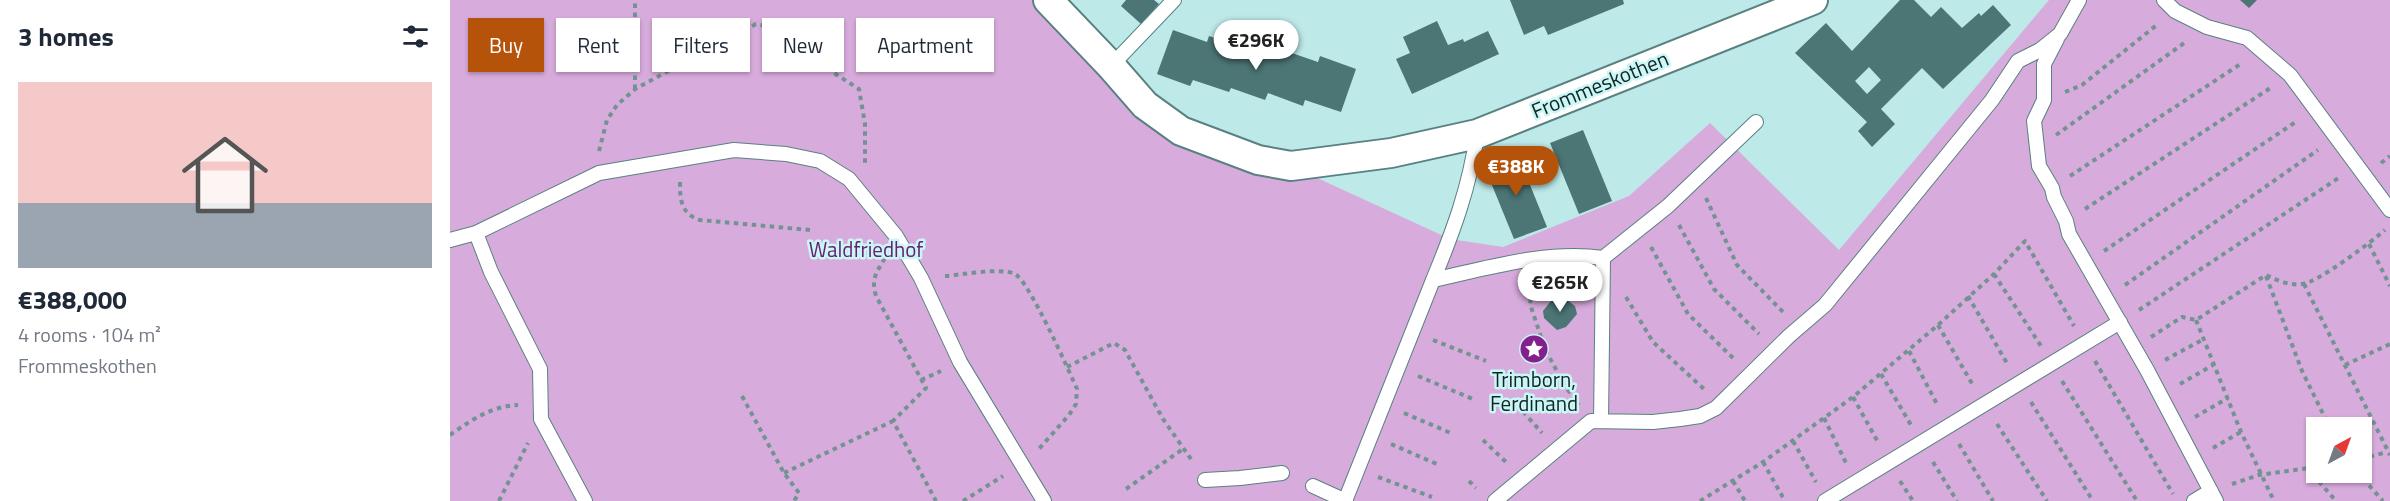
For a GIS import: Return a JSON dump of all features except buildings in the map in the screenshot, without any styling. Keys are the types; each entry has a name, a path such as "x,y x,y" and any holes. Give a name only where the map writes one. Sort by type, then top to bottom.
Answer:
{"street":[{"name":"Frommeskothen","path":"1048,0 1112,66 1145,105 1181,131 1258,160 1291,166 1390,153 1477,134 1813,0"}],"lane":[{"path":"1112,66 1174,0"},
{"path":"2079,0 2044,64 2044,100 2034,121 2040,166 2052,188 2069,234 2178,426 2213,496 2194,501"},
{"path":"2164,0 2175,10 2207,27 2247,38 2290,75 2390,210"},
{"path":"1496,501 1557,449 1596,421 1653,422 1680,419 1700,416 1720,404 1774,350 1825,305 1992,100 2018,61 2040,50 2060,34"},
{"path":"1433,280 1536,259 1578,255 1603,258 1668,206 1756,122"},
{"path":"1313,486 1346,501 1450,239 1472,171 1477,134"},
{"path":"450,240 476,233 599,173 734,150 786,154 820,161 849,179 896,236 921,278 960,362 1044,501"},
{"path":"476,233 491,272 540,369 542,419 585,501"},
{"path":"1596,421 1603,258"},
{"path":"1826,501 2120,322"},
{"path":"1205,480 1282,472"}],"path":[{"path":"635,0 635,89"},
{"path":"2044,100 2082,85 2175,10"},
{"path":"599,173 600,145 608,120 616,105 635,89 756,24 776,28 806,48 834,73 859,89 866,165 856,187"},
{"path":"2038,148 2207,27"},
{"path":"2052,188 2263,50"},
{"path":"2066,221 2290,75"},
{"path":"2086,264 2315,109"},
{"path":"2107,298 2336,138"},
{"path":"685,157 680,184 682,205 690,217 700,220 810,230"},
{"path":"2120,322 2356,166"},
{"path":"1697,178 1737,265 1798,328"},
{"path":"1668,206 1714,288 1774,350"},
{"path":"2266,275 2284,283 2304,284 2369,244 2390,225"},
{"path":"1640,228 1689,315 1750,374"},
{"path":"784,473 893,421 926,388 876,296 873,284 873,277 889,253 896,236"},
{"path":"1703,500 1763,462 1853,397 1938,325 1994,274 2025,241 2177,501"},
{"path":"2369,244 2390,286"},
{"path":"1603,258 1653,342 1720,404"},
{"path":"1536,259 1530,304 1545,348 1565,386 1596,421"},
{"path":"921,278 1007,271 1017,274 1032,296 1077,389 1076,404 1023,464 963,501"},
{"path":"1994,274 2137,501"},
{"path":"2134,348 2182,317 2196,320 2266,275"},
{"path":"2266,275 2302,371 2325,417"},
{"path":"2304,284 2389,453 2372,457"},
{"path":"1968,296 2019,384 2093,501"},
{"path":"2196,320 2259,475 2274,501"},
{"path":"1938,325 1984,405 2048,501"},
{"path":"1412,331 1486,361"},
{"path":"2147,370 2204,339"},
{"path":"1067,367 1114,343 1125,350 1183,449 1202,472 1205,480"},
{"path":"2344,366 2390,344"},
{"path":"1909,351 1948,426 1993,501"},
{"path":"2160,395 2213,365"},
{"path":"1398,368 1475,400"},
{"path":"1881,374 1957,501"},
{"path":"742,396 784,473 799,493 794,501"},
{"path":"1853,397 1889,463"},
{"path":"1511,398 1557,449"},
{"path":"2178,426 2228,398"},
{"path":"450,435 475,418 502,406 519,405 529,408 542,419 499,501"},
{"path":"1383,405 1453,434"},
{"path":"1824,418 1856,482"},
{"path":"893,421 936,501"},
{"path":"2194,459 2241,432"},
{"path":"1371,436 1439,465"},
{"path":"1483,440 1522,478"},
{"path":"1793,441 1826,501"},
{"path":"1126,489 1183,449"},
{"path":"1763,462 1785,501"},
{"path":"2213,496 2259,475 2306,468"},
{"path":"1358,470 1432,497"},
{"path":"1733,481 1745,501"},
{"path":"2320,483 2336,501"},
{"path":"2367,483 2383,501"}],"green space":[{"name":"Waldfriedhof","path":"450,0 1048,0 1145,105 1291,166 1450,239 1503,247 1629,196 1710,123 1839,250 2049,0 2390,0 2390,501 450,501"}],"place":[{"name":"Trimborn, Ferdinand","path":"1534,349"}]}
